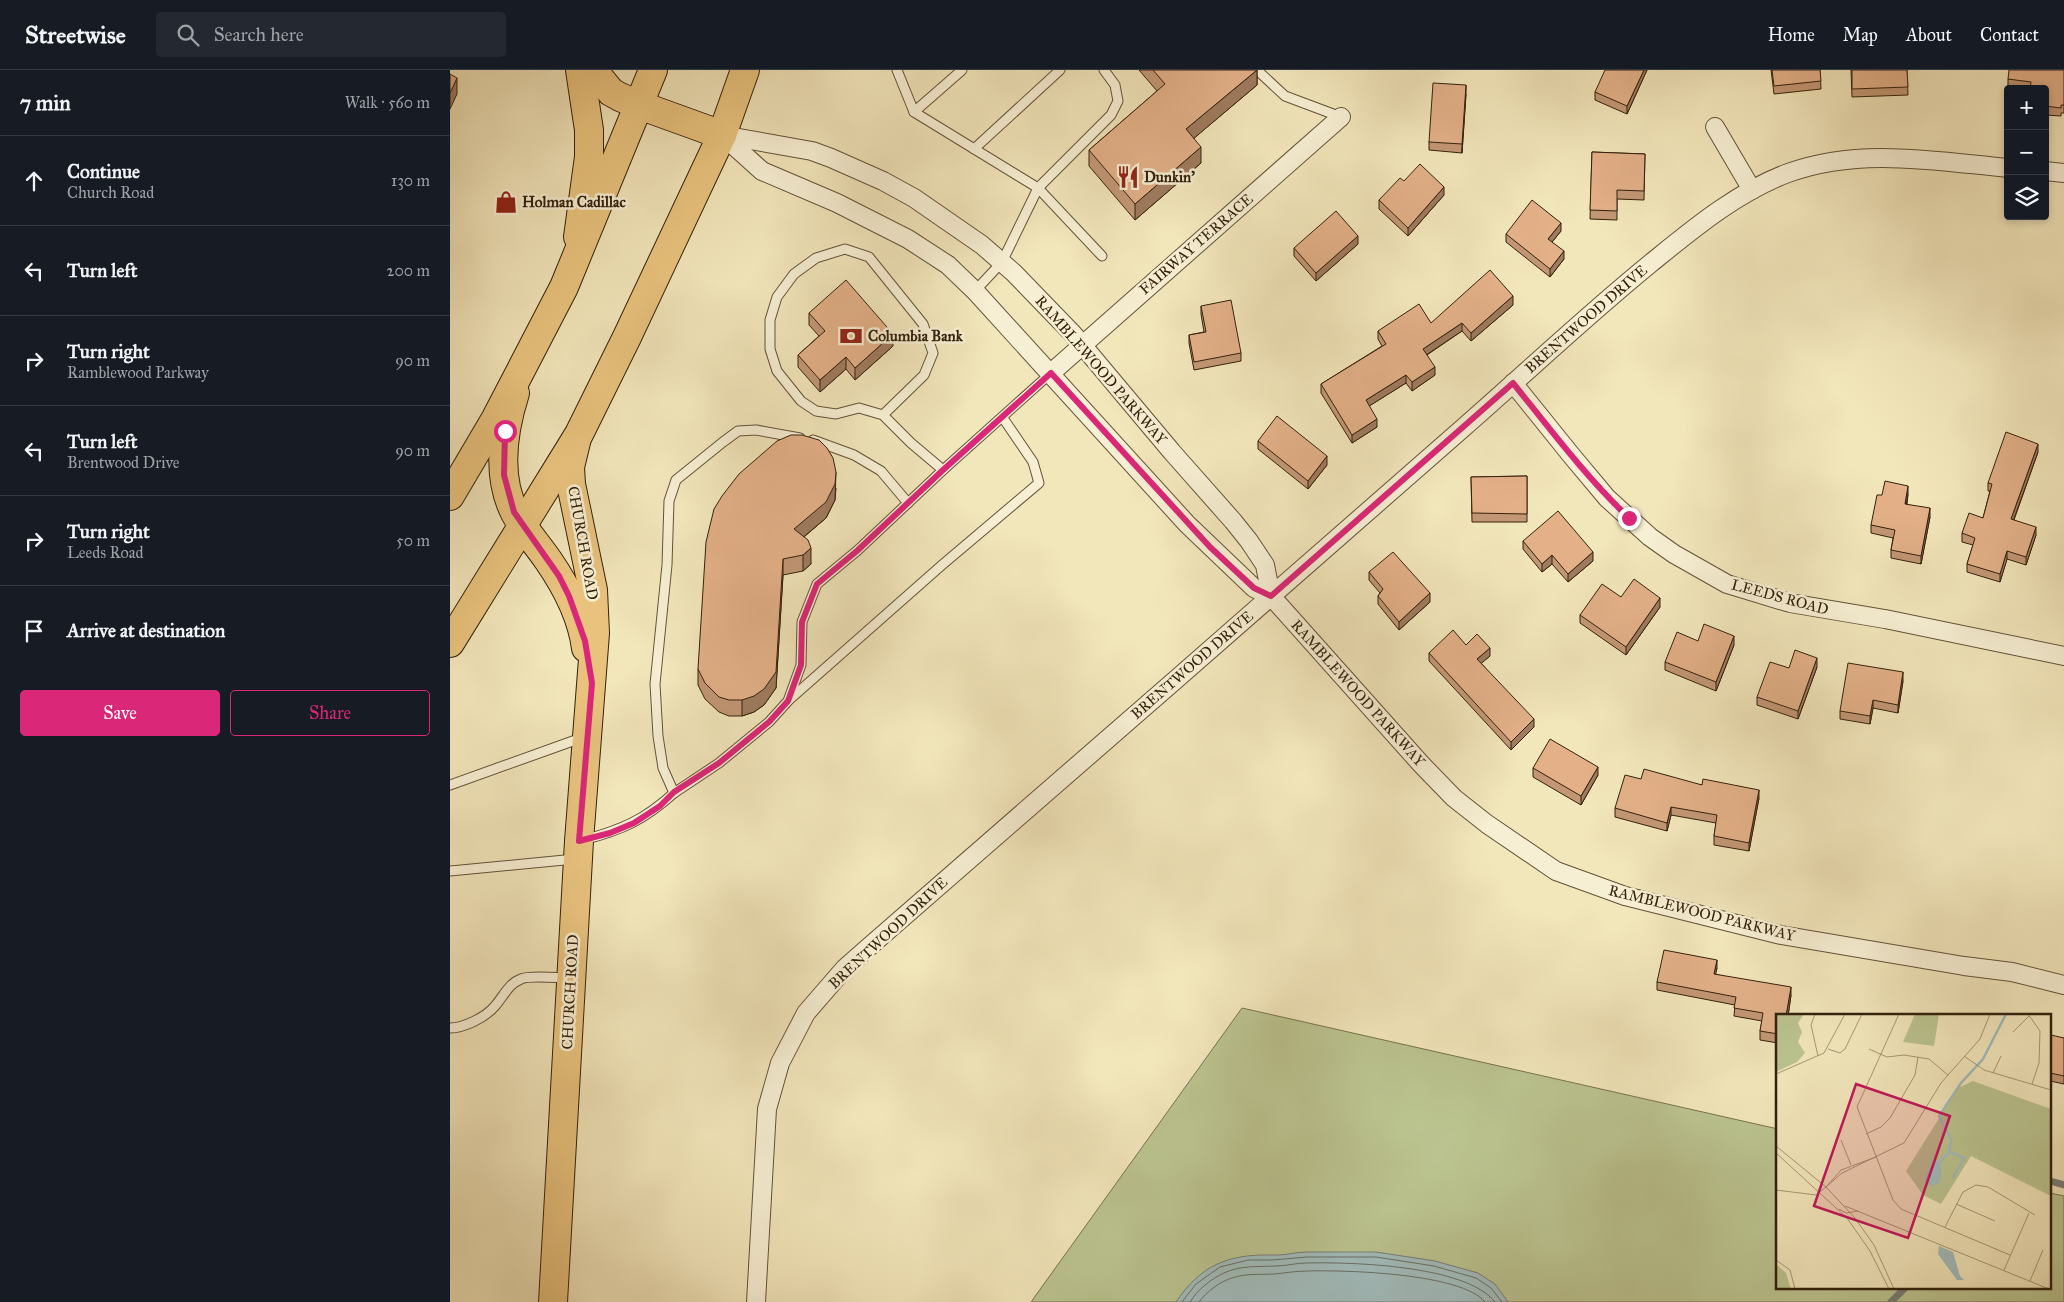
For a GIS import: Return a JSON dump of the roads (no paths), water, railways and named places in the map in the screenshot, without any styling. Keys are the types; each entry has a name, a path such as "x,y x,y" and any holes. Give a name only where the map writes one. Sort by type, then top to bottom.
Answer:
{"main road":[{"path":"572,270 582,218 589,158 589,130 580,70"},
{"path":"593,70 611,92 639,105 722,135"},
{"path":"450,496 521,372 572,270 653,70"},
{"path":"450,643 578,434 628,337 722,135 744,70"},
{"name":"CHURCH ROAD","path":"521,372 505,431 504,475 514,512 548,559 569,596 585,641 592,683"},
{"name":"CHURCH ROAD","path":"553,1302 578,850 595,633 593,590 571,484 570,466 578,434"}],"street":[{"name":"FAIRWAY TERRACE","path":"1051,373 1341,116"},
{"path":"1715,127 1752,190"},
{"name":"RAMBLEWOOD PARKWAY","path":"722,135 812,151 883,181 949,220 982,245 1044,303 1082,344 1249,541 1264,565 1271,596"},
{"name":"RAMBLEWOOD PARKWAY","path":"722,135 762,172 837,203 908,238 948,265 975,291 1210,547 1254,588 1271,596 1421,764 1454,798 1487,824 1556,871 1625,896 1781,935 1955,965 2012,972 2064,985"},
{"name":"BRENTWOOD DRIVE","path":"756,1302 762,1155 766,1108 780,1063 806,1013 845,968 1606,300 1687,234 1752,190 1788,173 1826,162 1858,158 1894,157 2004,168"},
{"path":"2049,171 2064,173"},
{"name":"LEEDS ROAD","path":"1513,383 1607,498 1650,537 1674,554 1728,584 1790,603 1893,621 2064,656"}],"lane":[{"path":"897,70 914,112 1038,188 1102,256"},
{"path":"914,112 962,70"},
{"path":"974,149 1060,70"},
{"path":"975,291 1002,262 1038,188 1111,115 1118,101 1114,85 1104,70"},
{"path":"1257,70 1286,96 1341,116"},
{"path":"883,415 924,375 934,353 924,324 869,257 845,249 816,258 794,274 777,297 770,320 770,349 777,371 801,401 816,411 836,414 859,408 883,415 910,443 943,470"},
{"path":"788,701 801,665 802,622 817,584 858,550 943,470 1051,373"},
{"path":"450,871 578,850 634,823 660,806 674,792 719,763 769,722 788,701 942,565 1039,483 1033,462 1002,418"},
{"path":"674,792 663,768 658,736 655,684 666,565 669,501 676,480 738,431 756,430 814,440 854,455 880,471 908,503"},
{"path":"450,785 587,735"},
{"path":"450,1028 456,1028 481,1017 494,1007 506,989 522,978 571,978"}],"water":[{"path":"1307,1252 1376,1252 1435,1261 1478,1273 1495,1284 1508,1302 1176,1302 1195,1279 1217,1264 1256,1255"}],"waterway":[{"path":"2052,1182 2064,1185"},
{"path":"1891,1302 1903,1290"}],"place":[{"name":"Dunkin'","path":"1128,177"},
{"name":"Holman Cadillac","path":"506,202"},
{"name":"Columbia Bank","path":"851,336"}]}
